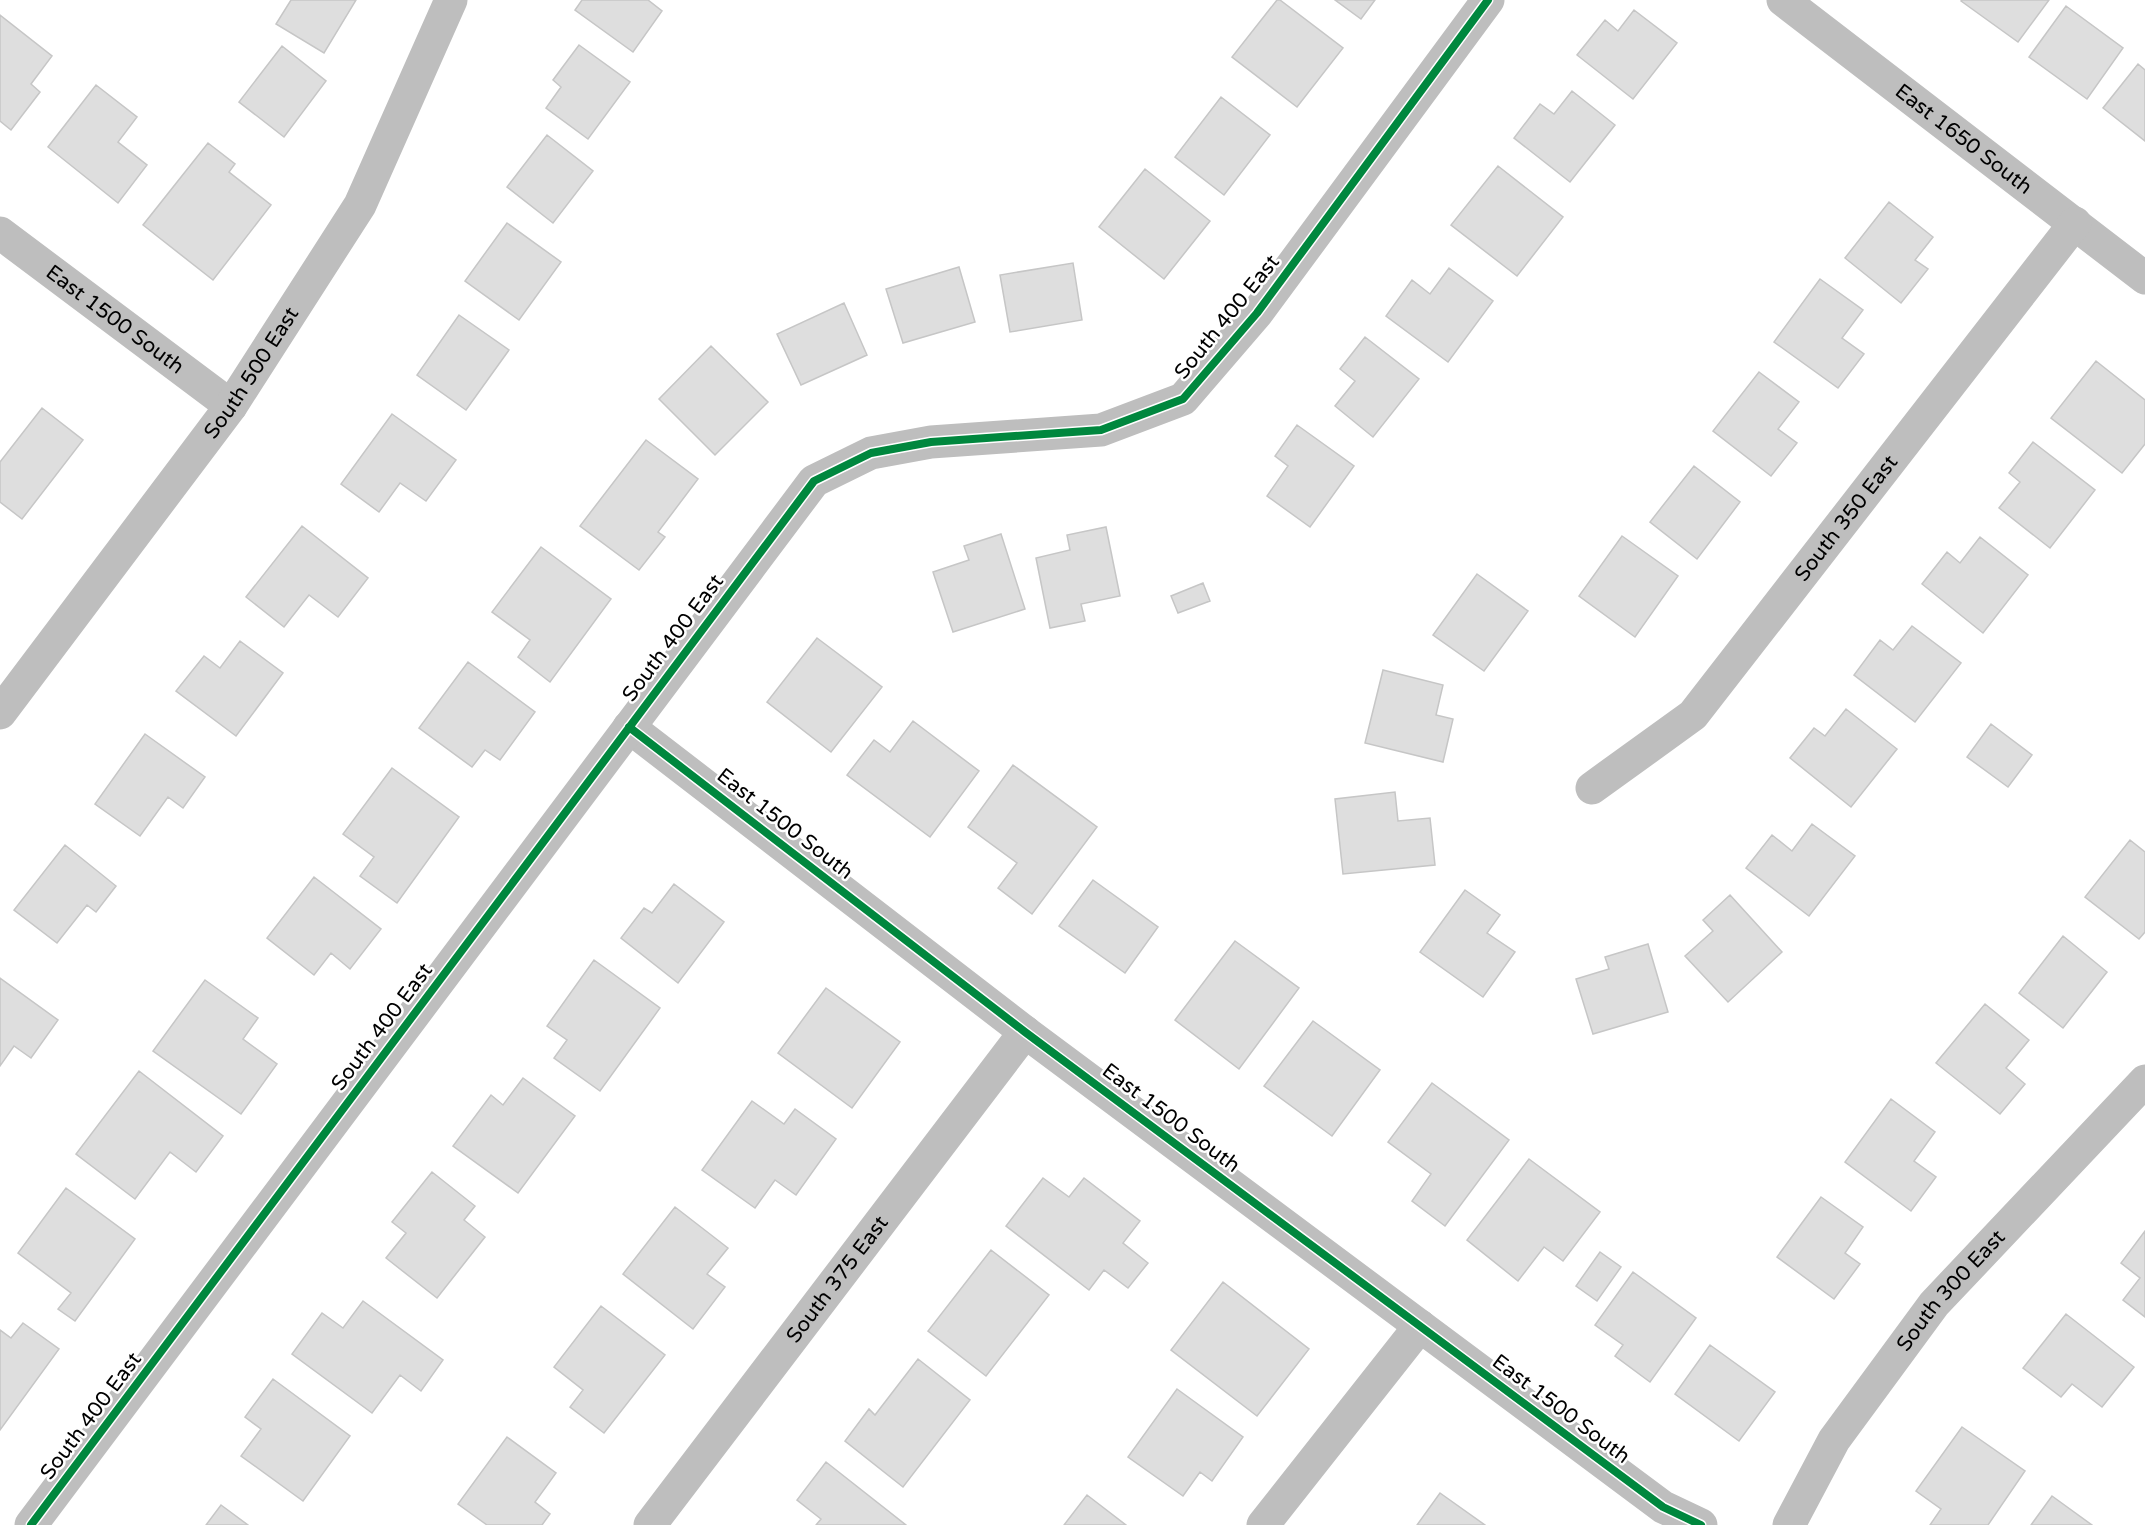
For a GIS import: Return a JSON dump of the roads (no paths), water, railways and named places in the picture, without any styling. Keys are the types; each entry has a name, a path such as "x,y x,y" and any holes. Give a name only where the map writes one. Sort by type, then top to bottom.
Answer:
{"street":[{"name":"South 500 East","path":"0,713 231,406 360,204 451,0"},
{"name":"South 400 East","path":"31,1525 814,481 871,453 932,442 1101,430 1183,399 1257,313 1488,0"},
{"name":"East 1650 South","path":"1783,0 2145,278"},
{"name":"South 350 East","path":"1592,788 1693,715 2075,224"},
{"name":"East 1500 South","path":"0,233 231,406"},
{"name":"East 1500 South","path":"629,727 1025,1032 1663,1507 1701,1525"},
{"name":"South 375 East","path":"650,1525 1025,1032"},
{"name":"South 300 East","path":"1789,1525 1834,1440 1934,1304 2145,1081"},
{"path":"1263,1525 1420,1326"}]}
